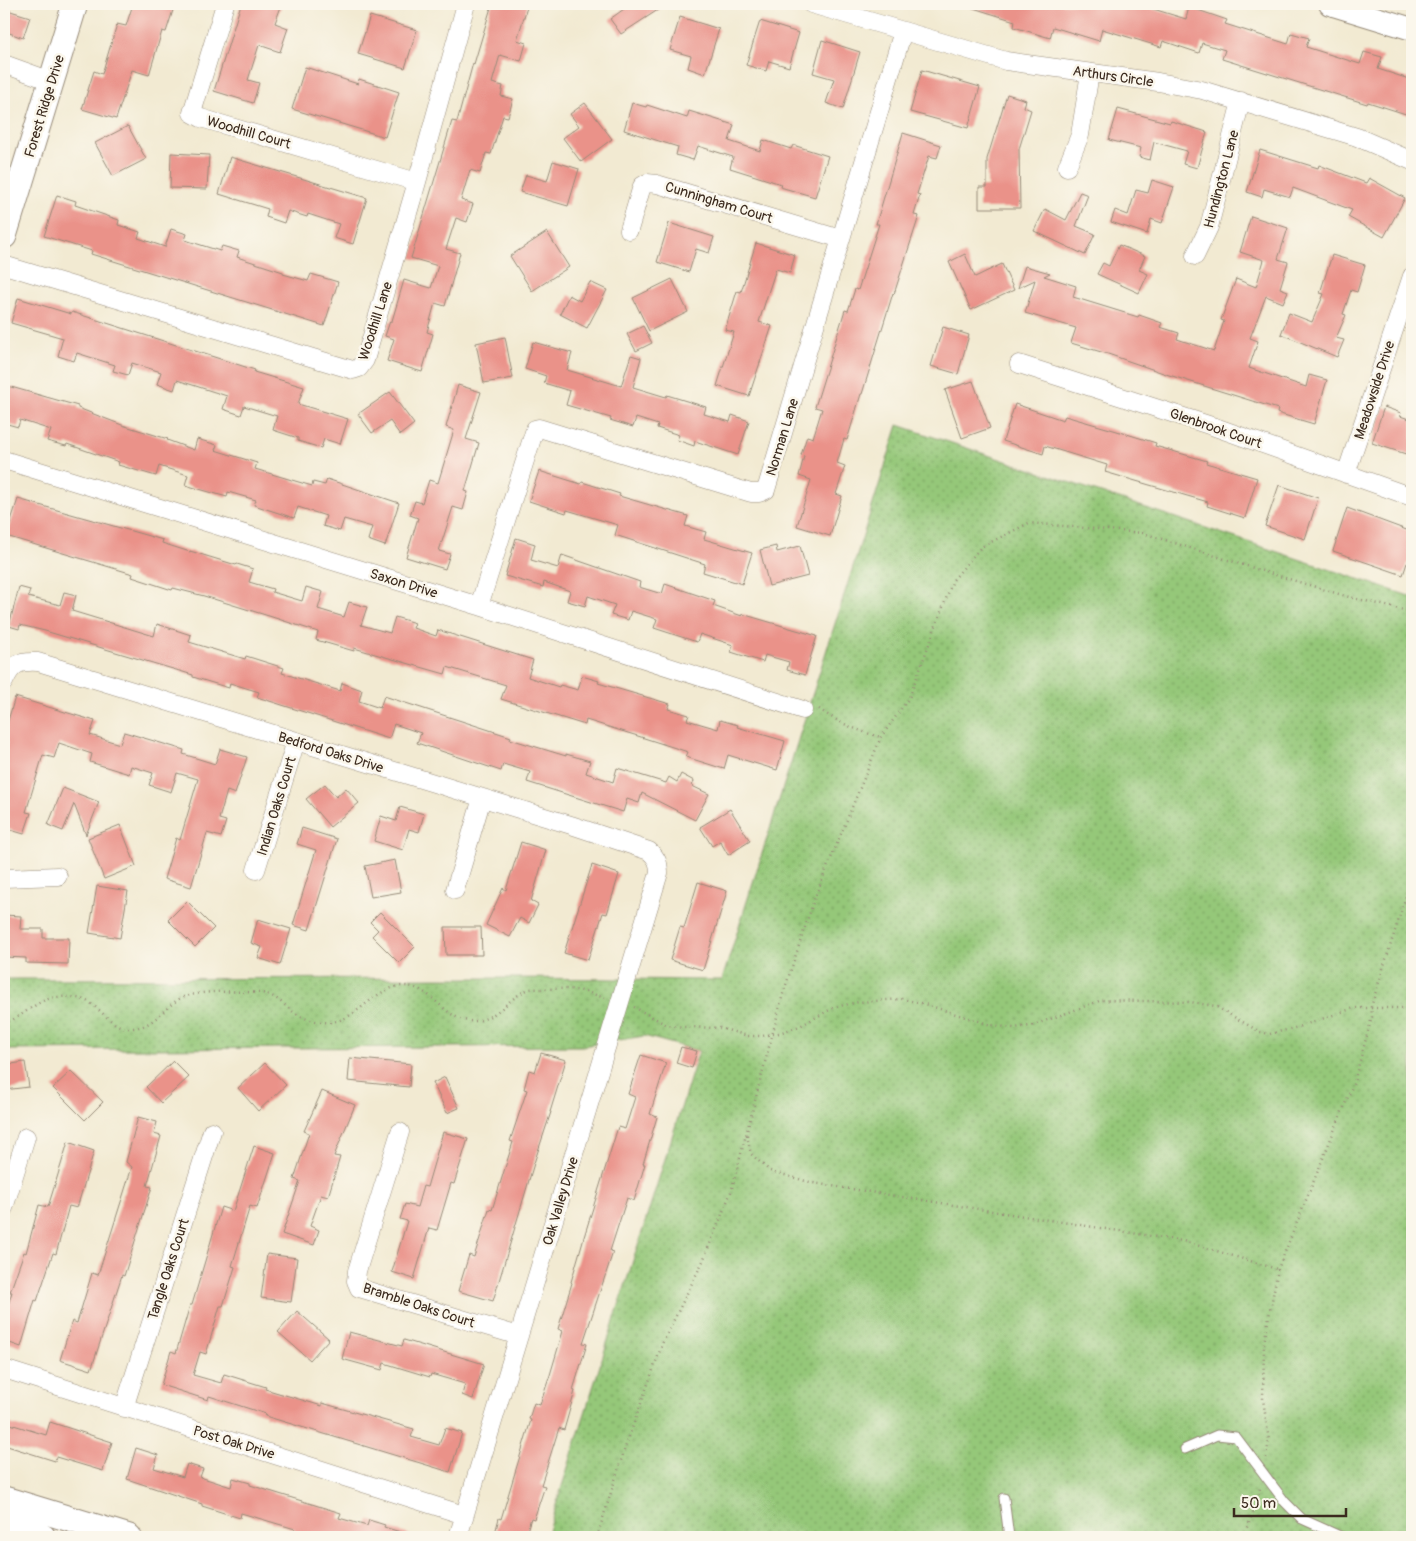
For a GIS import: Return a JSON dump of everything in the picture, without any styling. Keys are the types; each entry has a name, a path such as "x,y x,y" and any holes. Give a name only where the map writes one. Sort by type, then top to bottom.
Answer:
{"main road":[{"name":"Forest Ridge Drive","path":"4,236 75,4"},
{"path":"4,1499 129,1537"},
{"path":"4,1525 43,1537"}],"street":[{"name":"Woodhill Court","path":"225,4 192,113 201,118 417,182"},
{"name":"Woodhill Lane","path":"4,265 353,370 359,368 365,360 466,4"},
{"name":"Arthurs Circle","path":"811,4 1006,61 1202,90 1357,137 1412,161"},
{"path":"1330,4 1412,29"},
{"name":"Norman Lane","path":"479,606 535,429 539,428 751,493 759,493 766,490 903,31"},
{"path":"4,64 51,82"},
{"path":"1067,167 1080,135 1090,73"},
{"name":"Hundington Lane","path":"1195,256 1209,227 1241,101"},
{"name":"Cunningham Court","path":"628,230 642,186 647,183 657,184 841,239"},
{"name":"Meadowside Drive","path":"1346,474 1412,276"},
{"name":"Glenbrook Court","path":"1019,364 1207,425 1412,497"},
{"name":"Saxon Drive","path":"4,460 811,708"},
{"name":"Bedford Oaks Drive","path":"4,682 8,672 16,665 25,661 38,662 571,825 649,851 659,864"},
{"name":"Indian Oaks Court","path":"256,870 296,741"},
{"path":"455,890 482,798"},
{"name":"Oak Valley Drive","path":"458,1537 659,873 659,864"},
{"path":"4,878 58,876"},
{"name":"Tangle Oaks Court","path":"124,1408 212,1131"},
{"name":"Bramble Oaks Court","path":"400,1132 357,1271 356,1281 359,1288 518,1336"},
{"path":"4,1208 26,1137"},
{"name":"Post Oak Drive","path":"4,1369 464,1515"}],"lane":[{"path":"1185,1449 1217,1435 1236,1436 1285,1502 1302,1519 1342,1537"},
{"path":"1004,1498 1009,1537"}],"path":[{"path":"596,1537 663,1342 706,1252 730,1192 783,994 815,897 881,737 909,698 953,580 981,547 1029,522 1143,533 1349,597 1412,612"},
{"path":"811,708 864,732 881,737"},
{"path":"1246,1537 1246,1532 1256,1506 1269,1441 1263,1399 1264,1343 1278,1269 1354,1082 1372,1017 1371,1007 1412,877"},
{"path":"4,1023 11,1021 39,1003 55,997 72,997 89,1002 110,1021 121,1026 132,1028 144,1027 154,1022 181,998 214,992 268,994 277,998 298,1015 314,1021 331,1022 348,1017 387,990 403,986 417,988 426,993 453,1016 465,1020 489,1017 528,989 576,990 635,1008 667,1025 720,1028 748,1036 773,1034 800,1026 835,1007 859,1002 902,999 991,1025 1014,1028 1030,1026 1102,1000 1190,1002 1216,1006 1260,1032 1270,1034 1298,1027 1354,1008 1412,1008"},
{"path":"747,1134 751,1154 770,1171 813,1183 1183,1241 1278,1269"}],"green space":[{"path":"898,425 1412,597 1412,1537 546,1537 699,1051 644,1036 582,1046 4,1050 4,979 514,978 722,980"}],"building":[{"path":"133,4 175,4 166,32 162,31 149,75 132,70 116,119 82,109 94,71 102,74 117,24 126,26"},
{"path":"241,4 282,4 275,23 288,28 280,52 259,45 248,80 259,83 253,103 214,91"},
{"path":"492,4 528,4 517,40 526,43 521,61 500,55 492,83 503,86 501,96 513,99 508,117 503,116 491,154 486,153 480,173 470,170 461,200 473,204 467,222 456,218 446,249 460,253 445,306 435,303 427,332 433,334 422,372 387,361 394,339 385,336 390,321 392,321 404,280 431,288 438,266 411,258 452,121 457,122"},
{"path":"621,4 667,4 621,34 610,19 624,9"},
{"path":"971,4 1151,4 1150,8 1186,19 1189,7 1227,20 1225,24 1288,44 1291,33 1309,38 1306,47 1360,64 1364,52 1382,57 1378,69 1412,80 1412,116 1222,59 1225,50 1202,43 1199,53 1163,41 1161,47 1102,29 1099,41 1053,27 1050,38 1014,27 1015,21 970,7"},
{"path":"4,9 30,17 23,38 4,31"},
{"path":"370,16 417,30 405,68 358,54"},
{"path":"680,17 719,29 705,74 688,68 691,56 670,50"},
{"path":"760,21 799,33 789,67 769,61 766,71 746,65"},
{"path":"822,40 860,52 843,109 826,103 834,79 813,73"},
{"path":"305,67 358,84 359,79 399,92 385,137 292,109"},
{"path":"922,70 980,87 968,128 910,112"},
{"path":"1007,94 1026,100 1024,107 1031,110 1019,149 1020,208 979,208 979,187 987,187 987,159"},
{"path":"585,103 612,139 581,162 563,138 579,126 570,114"},
{"path":"632,103 646,107 647,105 687,118 689,111 734,125 729,141 760,151 763,140 791,149 793,145 828,156 815,197 780,187 781,184 730,168 733,157 698,146 693,160 676,155 678,147 624,130"},
{"path":"1118,109 1170,123 1171,121 1207,132 1197,168 1183,164 1187,151 1154,142 1150,160 1139,157 1141,148 1109,140"},
{"path":"128,126 146,159 113,176 95,143"},
{"path":"903,133 941,145 937,158 929,156 917,194 920,195 914,215 919,216 847,440 844,439 837,463 845,466 836,494 842,496 830,536 797,526 811,480 799,476 804,456 801,455 807,436 813,438 822,409 815,407 845,310 848,311 855,289 858,290 879,224 876,224"},
{"path":"1260,150 1318,168 1319,165 1366,183 1369,178 1405,198 1384,237 1348,217 1352,210 1293,188 1290,197 1264,189 1262,197 1247,192"},
{"path":"171,153 209,155 207,189 170,188"},
{"path":"230,157 367,198 353,244 334,238 339,224 308,214 307,217 288,211 284,223 266,217 268,209 219,194"},
{"path":"553,161 579,169 568,206 520,192 526,175 547,181"},
{"path":"1152,180 1174,187 1162,223 1151,219 1147,234 1111,222 1115,210 1128,215 1136,190 1148,193"},
{"path":"1080,192 1088,195 1076,226 1095,234 1085,255 1034,231 1045,209 1066,220"},
{"path":"57,195 76,201 75,205 119,220 118,225 140,232 138,238 165,247 171,229 187,234 185,240 220,251 222,246 239,251 237,257 283,272 283,274 308,281 311,274 338,282 324,326 91,254 92,251 44,236"},
{"path":"1251,216 1288,228 1278,259 1288,262 1280,288 1288,291 1283,303 1266,296 1250,338 1258,341 1249,368 1306,387 1309,375 1327,380 1314,424 1277,413 1278,409 1071,343 1076,328 1025,313 1035,280 1018,288 1025,266 1050,273 1044,276 1076,286 1073,297 1162,323 1160,327 1179,333 1177,339 1214,351 1224,321 1221,320 1236,279 1256,287 1264,260 1240,252"},
{"path":"669,223 714,237 709,253 696,249 689,272 657,262"},
{"path":"547,232 569,267 532,291 510,256"},
{"path":"756,243 795,255 790,273 776,269 769,290 759,322 772,326 749,396 717,386 734,332 725,330 737,291 741,292"},
{"path":"1119,245 1145,256 1139,270 1148,274 1139,293 1097,274 1103,263 1109,266"},
{"path":"965,254 975,277 1002,264 1014,290 971,310 949,262"},
{"path":"1332,255 1365,265 1357,292 1351,290 1343,314 1346,315 1336,338 1344,340 1337,357 1281,334 1289,313 1312,322 1324,294 1320,293"},
{"path":"672,279 688,312 649,331 633,298"},
{"path":"590,282 607,290 587,328 560,314 569,295 580,301"},
{"path":"18,298 71,314 72,312 304,387 298,404 348,419 340,444 324,439 321,448 298,441 298,438 273,430 277,416 244,406 241,415 223,409 227,396 177,380 174,390 157,384 161,372 132,363 128,375 113,371 115,365 77,353 74,361 58,356 63,338 11,323"},
{"path":"643,326 652,343 636,351 627,334"},
{"path":"943,327 969,335 958,374 931,366"},
{"path":"505,337 513,378 484,383 476,343"},
{"path":"533,342 572,353 567,370 621,386 631,355 641,358 633,387 706,407 704,414 730,422 732,415 749,421 738,455 695,441 694,446 677,440 679,435 657,428 658,425 636,418 633,427 610,420 611,418 566,405 570,391 544,383 546,376 525,369"},
{"path":"973,381 990,428 962,438 945,390"},
{"path":"4,385 78,406 78,408 122,425 168,439 194,450 197,439 217,445 215,450 257,463 255,469 312,486 313,482 325,485 327,479 399,503 385,546 368,540 372,527 344,519 340,531 323,526 326,516 298,507 294,518 254,505 256,500 228,492 227,497 185,485 188,475 159,466 156,476 118,465 119,462 67,444 66,446 47,441 51,430 20,420 18,427 4,423"},
{"path":"458,385 481,392 466,439 479,443 465,491 468,492 463,510 453,507 439,551 450,554 445,569 406,557 418,518 410,515 415,501 422,503 429,480 438,483 454,430 446,427"},
{"path":"390,392 414,424 400,435 390,421 372,433 358,414"},
{"path":"1015,404 1063,420 1065,416 1117,431 1156,443 1155,446 1257,478 1245,518 1207,506 1208,502 1105,472 1107,465 1045,446 1043,454 1003,441"},
{"path":"1384,407 1401,413 1400,416 1412,420 1412,456 1372,443"},
{"path":"539,471 581,484 582,482 620,494 619,496 688,516 685,526 706,532 704,539 752,553 742,584 703,572 705,564 615,535 618,525 567,510 566,513 529,501"},
{"path":"1279,485 1318,498 1305,539 1265,526"},
{"path":"18,499 163,540 162,543 253,569 249,582 273,589 272,592 302,601 306,587 323,592 318,609 344,617 349,602 367,607 361,625 390,633 395,617 415,623 413,628 436,636 438,630 533,660 528,677 559,687 560,685 578,690 582,676 599,681 598,683 670,704 668,709 689,715 687,720 718,729 720,720 785,741 777,770 728,755 724,769 686,757 688,752 641,737 586,720 585,725 501,699 506,685 447,667 445,674 354,648 354,651 316,640 318,632 204,596 173,588 172,590 132,577 133,574 6,536"},
{"path":"1347,508 1412,532 1412,565 1407,563 1403,575 1333,551"},
{"path":"516,538 535,544 531,560 558,568 562,555 640,582 639,587 662,594 665,584 715,601 713,606 742,616 742,614 817,636 805,675 787,670 789,662 765,655 763,662 731,652 733,645 700,634 697,642 654,628 657,619 631,611 628,620 611,615 615,605 588,596 585,606 567,601 570,591 544,582 543,587 505,576"},
{"path":"776,546 777,552 800,546 808,576 769,586 760,550"},
{"path":"19,587 30,590 28,597 60,605 64,592 76,595 72,611 154,636 157,624 191,635 189,642 245,659 246,656 284,668 282,673 340,691 342,683 362,690 359,701 380,708 384,696 511,737 510,739 566,756 566,754 590,761 586,773 613,782 617,768 666,783 669,777 677,782 681,774 694,781 692,786 709,794 695,820 642,793 639,803 627,799 623,812 527,782 530,772 503,764 501,771 417,743 421,733 394,724 389,739 257,697 259,692 230,683 229,688 193,677 193,675 45,631 20,625 19,629 9,626"},
{"path":"15,697 95,721 90,735 120,744 124,732 184,750 183,754 215,764 220,749 247,757 235,794 227,791 219,819 226,821 221,837 207,833 191,887 164,879 176,838 180,840 198,779 177,773 171,792 149,785 153,773 131,766 129,774 90,762 92,754 59,743 54,758 43,755 26,812 31,813 24,834 4,828 4,756 8,742 4,741 4,734"},
{"path":"325,784 336,797 346,788 359,803 330,827 306,799"},
{"path":"63,788 99,802 86,835 74,804 63,831 48,825"},
{"path":"400,807 424,814 419,832 409,829 403,850 374,841 381,816 396,821"},
{"path":"730,809 750,841 728,855 720,841 712,846 700,827"},
{"path":"120,825 136,866 104,879 88,838"},
{"path":"302,828 337,839 309,930 293,925 316,850 297,844"},
{"path":"521,842 546,850 531,901 538,905 529,923 520,918 510,937 486,925 503,888 506,890"},
{"path":"395,860 401,892 371,897 365,866"},
{"path":"592,865 619,874 607,914 603,913 588,960 564,953"},
{"path":"698,882 727,891 703,970 670,960 680,927 684,928"},
{"path":"97,886 128,891 120,938 89,933"},
{"path":"187,901 214,928 195,947 168,920"},
{"path":"380,912 415,947 399,963 372,936 378,930 370,922"},
{"path":"4,915 21,916 20,929 43,929 43,938 69,938 68,964 26,963 26,958 4,957"},
{"path":"258,919 291,929 280,965 258,958 262,947 251,943"},
{"path":"445,927 481,927 482,955 446,955"},
{"path":"681,1047 697,1051 692,1068 676,1063"},
{"path":"541,1053 566,1060 493,1301 458,1291 469,1255 474,1257 489,1209 492,1210 513,1142 510,1141 527,1090 524,1089 529,1070 535,1072"},
{"path":"641,1055 666,1063 650,1114 657,1117 634,1201 627,1198 610,1251 613,1252 583,1343 587,1344 573,1390 575,1391 564,1430 559,1428 541,1485 545,1486 534,1519 531,1518 525,1537 494,1537 531,1420 529,1419 534,1403 540,1405 550,1375 563,1331 558,1329 618,1127 625,1129 635,1097 628,1094"},
{"path":"350,1058 411,1064 409,1087 348,1081"},
{"path":"173,1061 189,1077 161,1103 146,1087"},
{"path":"25,1062 29,1087 4,1090 4,1065"},
{"path":"265,1063 286,1085 258,1111 238,1088"},
{"path":"71,1071 103,1102 85,1120 53,1088"},
{"path":"445,1077 459,1108 447,1113 433,1083"},
{"path":"322,1091 355,1105 334,1156 340,1157 328,1197 321,1195 310,1226 319,1230 314,1245 282,1234 300,1181 294,1179 309,1133 304,1131"},
{"path":"138,1117 157,1122 154,1134 161,1136 147,1186 152,1187 124,1276 122,1275 91,1370 60,1360 72,1321 77,1323 92,1273 98,1275 132,1167 126,1162"},
{"path":"443,1132 468,1139 454,1184 451,1183 437,1230 429,1228 414,1279 392,1272 407,1221 400,1219 405,1204 417,1207 423,1186 427,1187"},
{"path":"68,1142 94,1151 77,1208 69,1206 56,1254 53,1253 37,1301 35,1300 21,1347 4,1341 4,1318 12,1292 10,1292 24,1252 26,1253 39,1205 48,1207"},
{"path":"254,1146 275,1153 257,1208 250,1206 232,1266 235,1267 223,1306 220,1306 206,1354 200,1352 193,1375 221,1383 224,1374 266,1387 265,1389 322,1406 322,1403 414,1429 411,1437 439,1445 445,1428 462,1433 450,1472 265,1416 266,1414 209,1396 208,1400 161,1385 171,1351 176,1353 221,1207 233,1211"},
{"path":"267,1254 297,1258 291,1302 261,1298"},
{"path":"297,1311 329,1339 310,1360 278,1332"},
{"path":"349,1332 402,1346 404,1340 484,1364 473,1399 462,1395 465,1384 431,1374 430,1377 384,1363 382,1370 342,1359"},
{"path":"4,1422 46,1435 50,1422 112,1442 103,1471 56,1457 55,1461 4,1445"},
{"path":"136,1448 158,1455 154,1468 183,1477 187,1464 203,1469 200,1477 231,1487 233,1478 341,1513 339,1518 367,1526 369,1520 410,1535 409,1537 310,1537 294,1532 295,1529 241,1513 240,1518 202,1506 202,1504 127,1479"}]}
